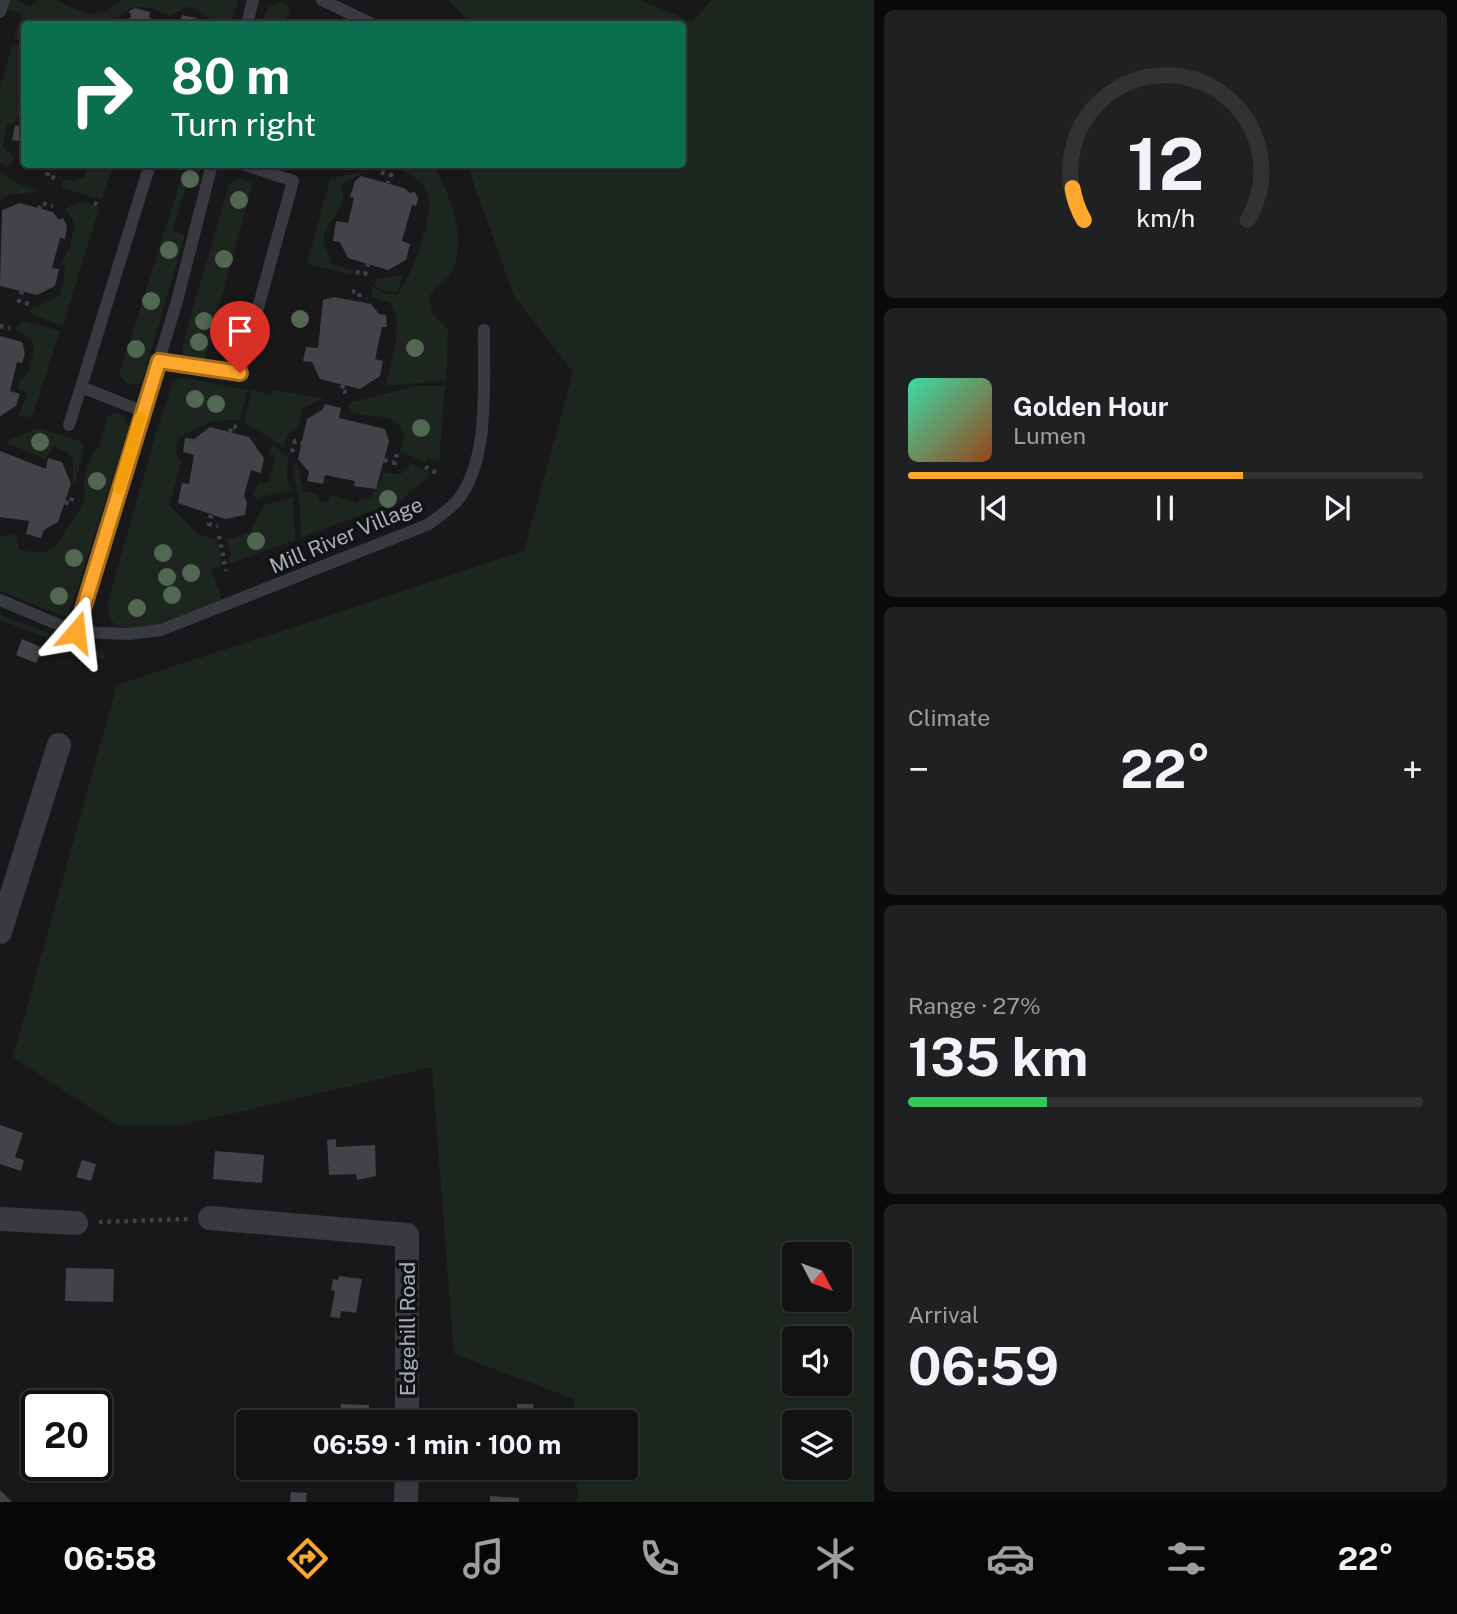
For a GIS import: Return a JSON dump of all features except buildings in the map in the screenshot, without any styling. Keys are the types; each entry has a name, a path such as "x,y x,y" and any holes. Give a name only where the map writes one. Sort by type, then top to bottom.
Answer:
{"street":[{"path":"0,932 59,745"},
{"name":"Edgehill Road","path":"210,1218 407,1235 407,1410"},
{"path":"0,1219 76,1223"},
{"path":"407,1480 407,1502"}],"lane":[{"path":"0,12 4,0"},
{"path":"248,21 253,0"},
{"path":"322,0 366,21"},
{"path":"69,425 149,168"},
{"path":"76,632 159,361 211,168"},
{"path":"159,361 239,378 294,176 260,168"},
{"name":"Mill River Village","path":"0,600 76,632 130,634 177,625 427,525 457,501 474,468 482,421 484,330"},
{"path":"81,387 142,411"}],"path":[{"path":"49,168 47,176 60,179"},
{"path":"381,172 391,175 388,183"},
{"path":"39,209 41,203 53,206"},
{"path":"356,272 365,274 368,264"},
{"path":"352,291 360,293 358,302"},
{"path":"22,292 19,301 29,304"},
{"path":"0,326 10,328"},
{"path":"343,385 341,391 351,393"},
{"path":"230,432 231,426 240,428"},
{"path":"292,452 295,441 302,443"},
{"path":"384,460 394,463 397,453"},
{"path":"425,467 437,473"},
{"path":"65,502 70,504 73,495"},
{"path":"211,515 209,524 218,526"},
{"path":"219,536 226,571"},
{"path":"76,1223 210,1218"}],"shaded area":[{"path":"0,0 17,0 30,7 38,0 56,0 87,14 105,12 123,0 238,0 232,21 212,21 195,8 186,7 170,16 139,6 127,11 116,21 21,21 21,42 14,38 22,14 0,7"},
{"path":"448,0 640,0 692,22 712,0 874,0 874,1502 578,1502 577,1480 638,1480 638,1410 574,1410 574,1399 454,1354 432,1067 178,1126 116,1125 13,1057 117,685 524,551 573,372 514,296 468,168 686,168 686,21 469,21"},
{"path":"282,1 290,7 286,19 290,21 261,21 268,7"},
{"path":"12,44 21,48 21,92 18,101 21,104 21,111 13,125 7,124 3,147 16,158 7,168 0,162 0,89"},
{"path":"88,168 112,168 102,200 61,187 63,179 74,181 84,177"},
{"path":"189,168 200,168 199,187 186,185 173,230 185,235 141,384 127,384 119,375 183,173"},
{"path":"397,168 435,168 450,201 457,229 457,256 453,269 433,290 430,298 432,312 448,329 446,380 386,386 395,344 395,312 391,303 372,297 372,286 386,294 398,294 421,246 428,216 428,194 422,184"},
{"path":"366,171 344,183 341,188 343,202 324,237 331,263 353,271 352,275 307,264 330,180"},
{"path":"0,172 13,182 36,190 9,195 0,200"},
{"path":"239,178 251,182 252,187 205,358 200,362 191,361 182,353 185,336 229,184"},
{"path":"84,201 99,208 63,326 32,315 30,311 32,306 37,307 60,295 66,268 61,262 70,247 75,222 64,209"},
{"path":"404,274 397,292 382,290 374,285 377,279"},
{"path":"24,321 60,331 32,417 19,416 27,393 18,389 20,379 28,374 34,349 31,338 15,329"},
{"path":"181,377 248,390 239,420 213,421 179,437 175,452 181,462 169,505 198,534 217,540 222,565 211,569 221,597 220,601 165,623 149,627 122,627 111,621 107,605 157,430 173,382"},
{"path":"416,386 445,386 439,460 428,458 424,462 400,451 405,434 394,421 351,413 349,403"},
{"path":"252,390 271,395 273,390 324,398 303,408 298,427 288,434 284,447 244,422"},
{"path":"116,412 124,417 129,427 68,618 0,591 0,536 16,535 19,549 38,553 50,550 60,541 82,505 85,495 84,481 94,450 98,449 108,416"},
{"path":"37,428 81,441 84,445 75,484 73,459 67,452 54,446 45,459 5,442"},
{"path":"272,444 288,457 287,477 291,490 262,497 257,501 253,493 260,482 268,483 275,459 269,454"},
{"path":"296,461 304,491 316,494 320,502 329,501 332,495 357,503 361,499 370,498 385,473 401,474 411,464 431,474 401,500 301,538 300,504 293,471"},
{"path":"293,497 295,540 228,564 231,552 226,540 250,532 264,505"},
{"path":"0,615 104,653 104,660 0,620"}],"slow traffic":[{"path":"119,488 140,418"}],"route":[{"path":"76,632 159,361 240,373"}]}
